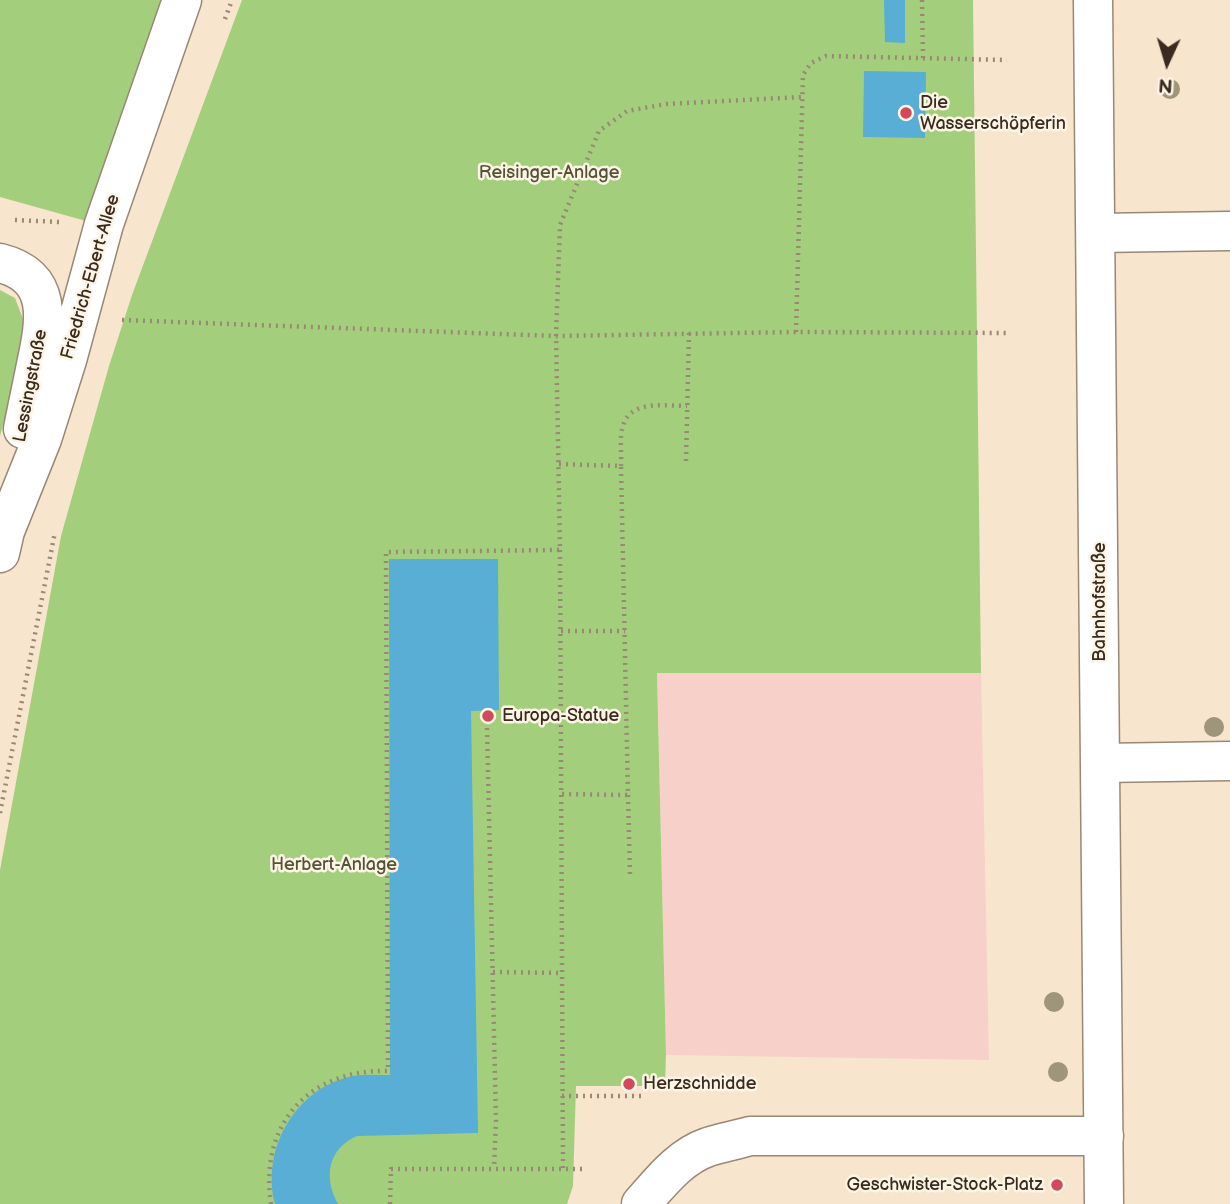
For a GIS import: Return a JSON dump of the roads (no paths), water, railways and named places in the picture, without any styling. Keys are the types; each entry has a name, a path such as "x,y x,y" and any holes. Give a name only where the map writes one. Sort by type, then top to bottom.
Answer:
{"street":[{"name":"Friedrich-Ebert-Allee","path":"2,542 42,439 67,360 104,224 183,0"},
{"name":"Bahnhofstraße","path":"1093,0 1104,1204"},
{"path":"1096,233 1230,231"},
{"name":"Lessingstraße","path":"0,263 16,267 28,276 38,289 44,308 44,329 2,542"},
{"path":"1101,763 1230,761"},
{"path":"641,1204 668,1174 689,1156 706,1148 751,1136 1104,1136"}],"water":[{"path":"884,0 905,0 905,43 885,42"},
{"path":"864,71 926,72 925,138 863,137"},
{"path":"389,559 498,559 499,710 471,711 478,1133 357,1136 340,1148 331,1165 331,1184 338,1204 275,1204 273,1162 278,1142 299,1107 314,1093 332,1083 358,1075 390,1075"}],"place":[{"name":"Die Wasserschöpferin","path":"906,113"},
{"name":"Europa-Statue","path":"488,716"},
{"name":"Herzschnidde","path":"629,1084"},
{"name":"Geschwister-Stock-Platz","path":"1057,1185"}],"park label":[{"name":"Reisinger-Anlage","path":"549,173"},
{"name":"Herbert-Anlage","path":"334,865"}]}
